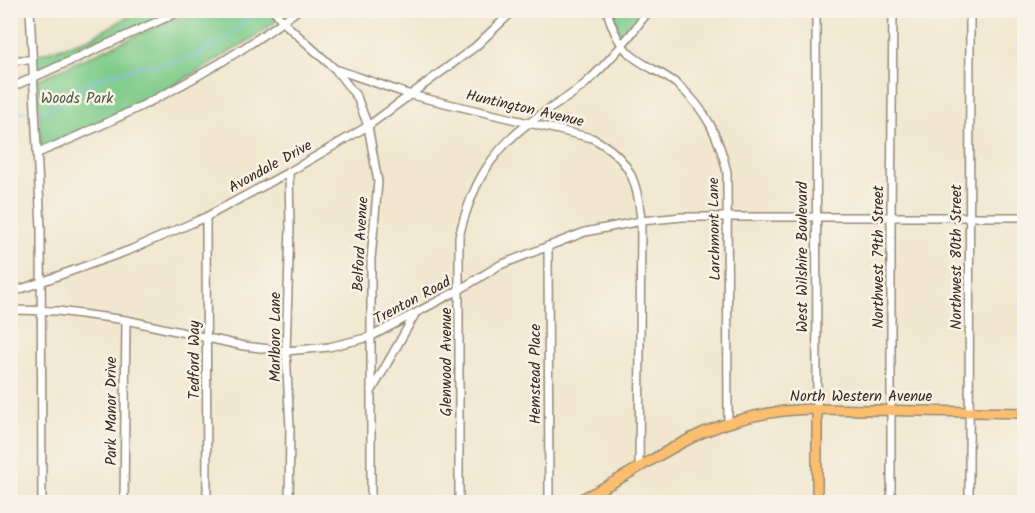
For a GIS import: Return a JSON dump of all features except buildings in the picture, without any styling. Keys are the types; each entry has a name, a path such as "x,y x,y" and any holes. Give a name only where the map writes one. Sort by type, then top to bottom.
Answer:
{"main road":[{"name":"North Western Avenue","path":"574,502 692,438 728,423 777,411 817,409 1024,414"},
{"name":"West Wilshire Boulevard","path":"817,409 817,502"}],"street":[{"path":"10,88 183,10"},
{"name":"Huntington Avenue","path":"274,10 283,22 335,69 411,95 592,138 609,147 625,162 635,184 641,221 639,468"},
{"path":"38,153 99,127 187,84 298,10"},
{"name":"Avondale Drive","path":"10,293 130,249 206,217 288,172 368,126 475,47 514,10"},
{"name":"Larchmont Lane","path":"607,10 611,24 631,55 677,84 702,110 720,144 727,172 728,423"},
{"name":"Glenwood Avenue","path":"459,502 459,237 465,213 475,189 496,153 531,122 584,85 624,46 649,10"},
{"name":"West Wilshire Boulevard","path":"816,10 817,409"},
{"name":"Northwest 79th Street","path":"891,502 893,10"},
{"name":"Northwest 80th Street","path":"969,502 970,10"},
{"path":"30,11 42,282 42,502"},
{"path":"10,60 32,60"},
{"name":"Belford Avenue","path":"335,69 357,97 368,126 378,182 371,259 371,502"},
{"name":"Marlboro Lane","path":"288,172 290,228 286,351 290,428 289,502"},
{"name":"Trenton Road","path":"10,310 42,310 126,320 244,346 286,351 329,346 370,337 459,290 500,265 585,232 641,221 682,217 817,216 969,219 1024,217"},
{"name":"Tedford Way","path":"206,217 207,502"},
{"name":"Hemstead Place","path":"548,246 549,502"},
{"path":"370,393 415,313"},
{"name":"Park Manor Drive","path":"124,502 126,320"}],"green space":[{"name":"Woods Park","path":"139,11 176,11 38,73 35,71 34,54 88,39"},
{"name":"Woods Park","path":"191,11 269,11 278,20 180,82 94,127 41,147 37,80"},
{"path":"611,11 648,11 625,37 621,35"}],"waterway":[{"path":"39,110 57,106 89,82 143,66 176,62 192,57 212,47 260,10"},
{"path":"10,115 25,111"}]}
